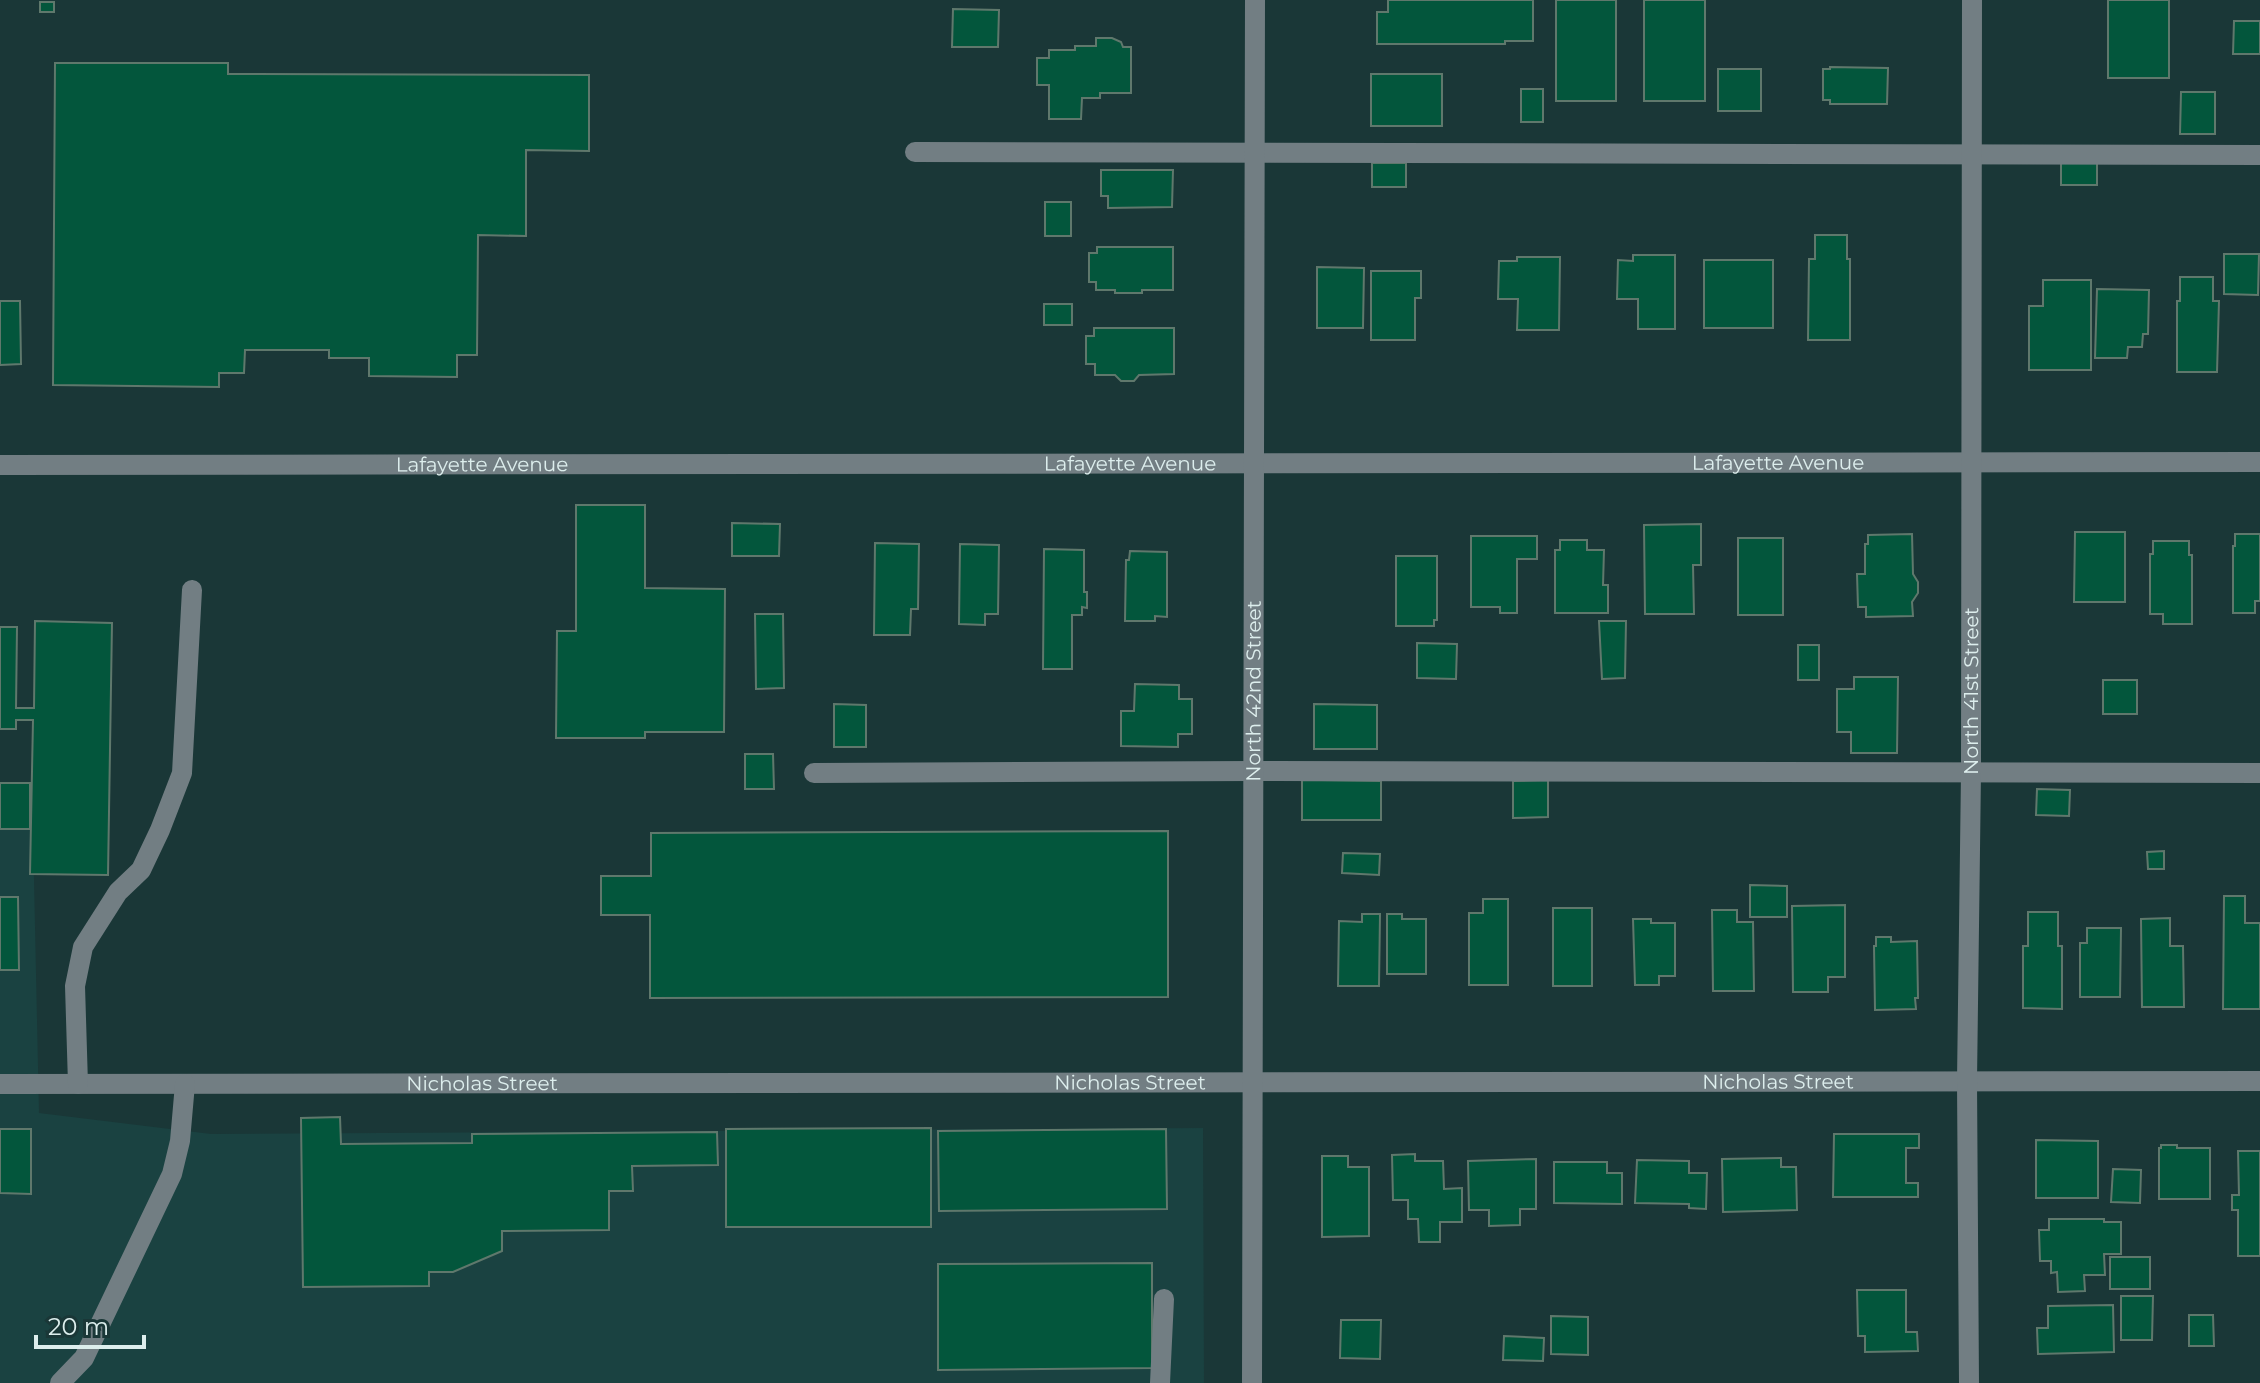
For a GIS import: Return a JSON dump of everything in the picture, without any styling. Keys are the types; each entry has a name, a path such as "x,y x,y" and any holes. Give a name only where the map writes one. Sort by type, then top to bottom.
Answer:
{"street":[{"name":"North 42nd Street","path":"1252,1383 1255,0"},
{"name":"North 41st Street","path":"1969,1383 1967,1081 1971,772 1972,0"},
{"path":"915,152 2260,155"},
{"name":"Lafayette Avenue","path":"0,465 2260,462"},
{"path":"78,1084 75,986 83,947 118,892 141,870 182,773 192,590"},
{"path":"814,773 2260,773"},
{"name":"Nicholas Street","path":"0,1084 2260,1081"},
{"path":"60,1383 84,1358 172,1174 180,1141 185,1084"},
{"path":"1160,1383 1164,1299"}],"shaded area":[{"path":"0,786 32,786 39,1113 211,1134 1203,1128 1204,1383 0,1383"}],"building":[{"path":"1388,0 1533,0 1533,41 1505,41 1505,44 1377,44 1377,12 1388,12"},
{"path":"1556,0 1616,0 1616,101 1556,101"},
{"path":"1644,0 1705,0 1705,101 1644,101"},
{"path":"2108,0 2169,0 2169,78 2108,78"},
{"path":"40,2 54,2 54,12 40,12"},
{"path":"953,9 999,10 998,47 952,47"},
{"path":"2234,21 2260,21 2260,54 2233,54"},
{"path":"1096,38 1112,38 1121,42 1123,47 1131,47 1131,93 1100,93 1100,98 1082,98 1081,119 1049,119 1049,85 1037,85 1037,58 1049,58 1049,50 1096,46"},
{"path":"55,63 228,63 228,74 589,75 589,151 526,150 526,236 478,235 477,355 457,355 457,377 369,376 369,358 329,358 329,350 245,350 244,373 219,373 219,387 53,385"},
{"path":"1888,68 1887,104 1830,104 1830,100 1823,100 1823,69"},
{"path":"1718,69 1761,69 1761,111 1718,111"},
{"path":"1371,74 1442,74 1442,126 1371,126"},
{"path":"1521,89 1543,89 1543,122 1521,122"},
{"path":"2181,92 2215,92 2215,134 2180,134"},
{"path":"2061,161 2097,161 2097,185 2061,185"},
{"path":"1372,163 1406,163 1406,187 1372,187"},
{"path":"1101,170 1173,170 1172,207 1108,208 1108,196 1101,196"},
{"path":"1045,202 1071,202 1071,236 1045,236"},
{"path":"1815,235 1847,235 1850,340 1808,340 1809,259 1815,259"},
{"path":"1097,247 1173,247 1173,290 1115,293 1115,290 1096,290 1096,282 1089,282 1089,253 1097,253"},
{"path":"2224,254 2259,254 2258,295 2224,294"},
{"path":"1633,255 1675,255 1675,329 1638,329 1638,299 1617,299 1618,260 1633,261"},
{"path":"1517,257 1560,257 1559,330 1517,330 1518,299 1498,299 1499,261 1517,261"},
{"path":"1704,260 1773,260 1773,328 1704,328"},
{"path":"1317,267 1364,268 1363,328 1317,328"},
{"path":"1371,271 1421,271 1421,298 1415,298 1415,340 1371,340"},
{"path":"2180,277 2213,277 2213,301 2219,301 2217,372 2177,372"},
{"path":"2043,280 2091,280 2091,370 2029,370 2029,306 2043,306"},
{"path":"2097,289 2149,290 2148,334 2143,334 2142,347 2128,347 2127,358 2095,358"},
{"path":"0,301 20,301 21,364 0,365"},
{"path":"1044,304 1072,304 1072,325 1044,325"},
{"path":"1094,328 1174,328 1174,374 1139,375 1134,381 1121,381 1115,375 1095,375 1095,364 1086,364 1086,336 1094,336"},
{"path":"576,505 645,505 645,588 725,589 724,732 645,732 645,738 556,738 557,631 576,631"},
{"path":"732,523 780,524 779,556 732,556"},
{"path":"1701,524 1701,565 1693,565 1694,614 1645,614 1644,525"},
{"path":"2075,532 2125,532 2125,602 2074,602"},
{"path":"1912,534 1913,574 1918,582 1918,593 1912,602 1913,616 1866,617 1866,607 1858,607 1857,574 1865,574 1868,535"},
{"path":"2235,534 2260,534 2260,601 2255,601 2255,613 2233,613"},
{"path":"1471,536 1537,536 1537,559 1517,559 1517,613 1500,613 1500,607 1471,607"},
{"path":"1738,538 1783,538 1783,615 1738,615"},
{"path":"1560,540 1587,540 1587,550 1604,550 1603,585 1608,585 1608,613 1555,613 1555,550 1560,550"},
{"path":"2153,541 2189,541 2189,555 2192,555 2192,624 2163,624 2163,614 2150,614 2150,554 2153,554"},
{"path":"875,543 919,544 918,609 911,609 910,635 874,635"},
{"path":"960,544 999,545 998,614 985,614 985,625 959,624"},
{"path":"1044,549 1084,550 1087,608 1082,607 1082,615 1072,615 1072,669 1043,669"},
{"path":"1130,551 1167,552 1167,617 1155,616 1155,621 1125,621 1126,560 1129,560"},
{"path":"1396,556 1437,556 1437,620 1434,620 1434,626 1396,626"},
{"path":"755,614 783,614 784,688 756,689"},
{"path":"35,621 112,623 108,875 30,874 33,720 16,720 16,729 0,729 0,627 17,627 16,708 34,708"},
{"path":"1599,621 1626,621 1625,678 1602,679"},
{"path":"1417,643 1457,644 1456,679 1417,678"},
{"path":"1798,645 1819,645 1819,680 1798,680"},
{"path":"1854,677 1898,677 1897,753 1851,753 1851,732 1837,732 1837,689 1854,689"},
{"path":"2103,680 2137,680 2137,714 2103,714"},
{"path":"1135,684 1179,685 1179,699 1192,699 1192,734 1178,734 1178,747 1121,746 1121,711 1134,711"},
{"path":"834,704 866,705 866,747 834,747"},
{"path":"1314,704 1377,705 1377,749 1314,749"},
{"path":"745,754 773,754 774,789 745,789"},
{"path":"1302,780 1381,781 1381,820 1302,820"},
{"path":"1548,780 1548,817 1513,818 1513,781"},
{"path":"0,783 30,783 30,829 0,829"},
{"path":"2037,789 2070,790 2069,816 2036,815"},
{"path":"1168,831 1168,997 650,998 650,915 601,915 601,876 651,876 651,833"},
{"path":"2164,851 2164,869 2148,869 2147,852"},
{"path":"1343,853 1380,854 1379,875 1342,873"},
{"path":"1750,885 1787,886 1787,917 1750,917"},
{"path":"2224,896 2245,896 2245,923 2260,923 2260,1009 2223,1009"},
{"path":"0,897 18,897 19,970 0,970"},
{"path":"1483,899 1508,899 1508,985 1469,985 1469,913 1483,913"},
{"path":"1845,905 1845,977 1828,977 1828,992 1793,992 1792,906"},
{"path":"1553,908 1592,908 1592,986 1553,986"},
{"path":"1712,910 1737,910 1737,922 1753,922 1754,991 1713,991"},
{"path":"2028,912 2058,912 2058,946 2062,946 2062,1009 2023,1008 2023,946 2028,946"},
{"path":"1362,914 1380,914 1379,986 1338,986 1339,921 1362,922"},
{"path":"1387,914 1402,914 1402,919 1426,919 1426,974 1387,974"},
{"path":"2170,918 2170,946 2183,946 2184,1007 2142,1007 2141,919"},
{"path":"1633,919 1675,923 1675,976 1659,976 1659,985 1635,985"},
{"path":"2087,928 2121,928 2120,997 2080,997 2080,943 2087,943"},
{"path":"1876,937 1891,937 1891,942 1917,941 1916,1009 1875,1010"},
{"path":"340,1117 341,1144 472,1143 472,1134 717,1132 718,1165 632,1166 633,1191 609,1191 609,1230 502,1231 502,1251 453,1272 429,1272 429,1286 303,1287 301,1118"},
{"path":"931,1128 931,1227 726,1227 726,1129"},
{"path":"0,1129 31,1129 31,1194 0,1193"},
{"path":"1166,1129 1167,1209 939,1211 938,1131"},
{"path":"1834,1134 1919,1134 1919,1148 1906,1148 1906,1183 1918,1183 1918,1197 1833,1197"},
{"path":"2036,1140 2098,1141 2098,1198 2036,1198"},
{"path":"2161,1145 2210,1148 2210,1199 2159,1199"},
{"path":"2238,1151 2260,1151 2260,1256 2238,1256 2238,1210 2232,1210 2232,1195 2239,1195"},
{"path":"1415,1154 1415,1161 1443,1161 1444,1189 1462,1188 1462,1222 1440,1222 1440,1242 1419,1242 1418,1219 1408,1219 1408,1200 1393,1200 1392,1155"},
{"path":"1322,1156 1348,1156 1348,1167 1369,1167 1369,1236 1322,1237"},
{"path":"1781,1158 1781,1167 1796,1167 1797,1210 1723,1212 1722,1159"},
{"path":"1536,1159 1536,1209 1520,1209 1520,1225 1489,1226 1489,1210 1469,1210 1468,1161"},
{"path":"1637,1160 1689,1161 1689,1173 1707,1173 1706,1209 1689,1208 1689,1204 1635,1203"},
{"path":"1554,1162 1607,1162 1607,1173 1622,1173 1622,1204 1554,1203"},
{"path":"2113,1169 2141,1170 2140,1203 2111,1202"},
{"path":"2049,1219 2121,1222 2121,1254 2104,1254 2105,1275 2084,1275 2085,1291 2058,1292 2057,1272 2051,1273 2051,1261 2040,1261 2039,1230 2049,1230"},
{"path":"2110,1257 2150,1257 2150,1289 2110,1289"},
{"path":"1152,1263 1152,1368 938,1370 938,1264"},
{"path":"1857,1290 1906,1290 1906,1332 1917,1332 1918,1351 1865,1352 1865,1336 1858,1336"},
{"path":"2121,1296 2153,1296 2152,1340 2121,1340"},
{"path":"2113,1305 2114,1352 2038,1354 2037,1328 2048,1328 2048,1306"},
{"path":"2189,1315 2213,1315 2214,1346 2189,1346"},
{"path":"1551,1316 1588,1317 1588,1355 1551,1354"},
{"path":"1341,1320 1381,1320 1380,1359 1340,1358"},
{"path":"1504,1336 1544,1338 1543,1361 1503,1360"}]}
